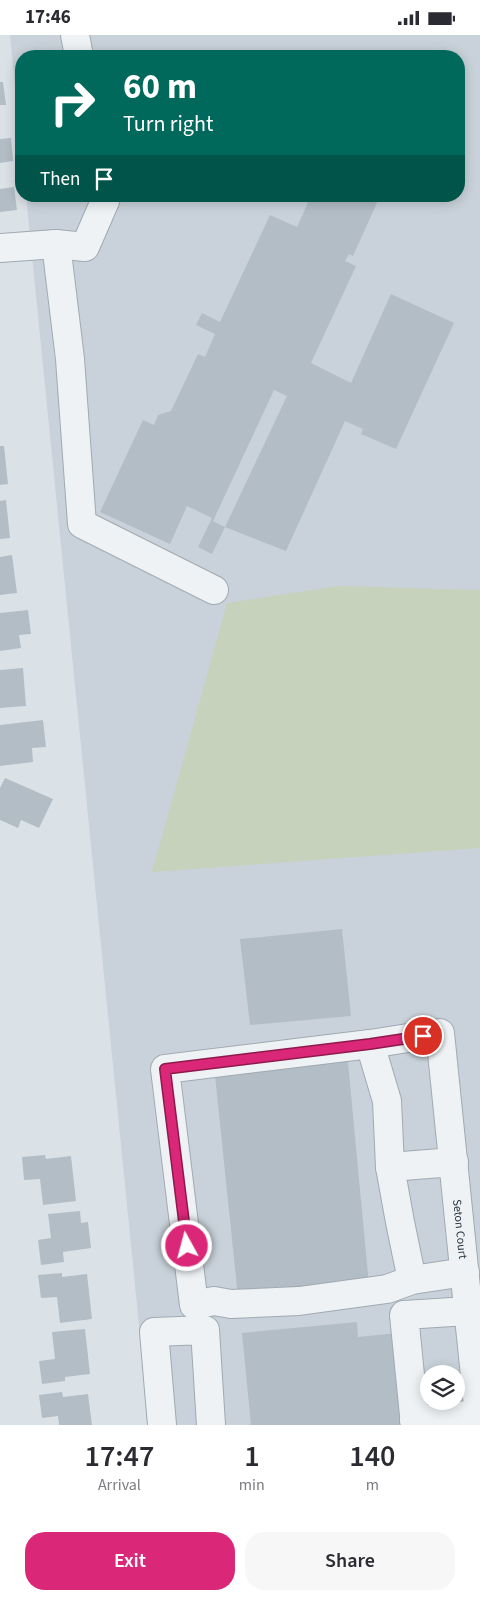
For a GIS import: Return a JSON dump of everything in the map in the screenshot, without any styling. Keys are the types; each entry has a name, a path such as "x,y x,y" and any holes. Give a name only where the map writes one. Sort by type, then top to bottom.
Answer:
{"street":[{"path":"75,35 78,50"},
{"path":"0,248 56,244 85,247 105,202"},
{"path":"56,244 70,359 82,524 214,590"},
{"name":"Seton Court","path":"370,1044 440,1033 454,1162 471,1240 465,1273 468,1311 476,1355 479,1420"},
{"path":"412,1281 390,1167 387,1101 370,1044 165,1069 194,1305 214,1301 231,1304 299,1301 386,1289 412,1281 465,1273"},
{"path":"390,1167 454,1162"},
{"path":"468,1311 404,1315 415,1422 479,1420"},
{"path":"162,1425 154,1332 205,1330 211,1425"}],"shaded area":[{"path":"10,35 480,35 480,1425 149,1425 27,202 465,202 465,50 15,50 15,87"}],"green space":[{"path":"338,586 480,590 480,848 152,872 227,603"}],"building":[{"path":"0,82 3,82 6,105 0,105"},
{"path":"11,138 13,161 0,163 0,139"},
{"path":"14,187 17,210 0,212 0,189"},
{"path":"308,202 377,202 353,256 349,254 345,261 356,266 311,363 351,383 391,294 454,323 396,449 361,434 363,429 345,421 286,551 225,527 212,554 198,547 212,518 187,506 170,544 100,512 143,420 154,425 158,415 171,411 198,354 205,357 215,334 196,325 202,313 220,322 270,215 297,227","holes":["274,390 287,396 225,527 213,521"]},
{"path":"0,446 4,446 8,484 0,485"},
{"path":"6,500 10,538 0,539 0,501"},
{"path":"12,555 17,593 0,595 0,557"},
{"path":"28,610 31,634 19,635 21,648 0,651 0,613"},
{"path":"23,668 26,706 0,708 0,670"},
{"path":"43,720 46,747 32,748 33,762 0,766 0,725"},
{"path":"5,778 53,799 39,828 21,820 18,828 0,820 0,788"},
{"path":"342,929 351,1016 250,1025 240,939"},
{"path":"347,1052 369,1285 238,1297 214,1066"},
{"path":"45,1155 46,1159 71,1156 76,1201 43,1205 40,1179 24,1180 22,1157"},
{"path":"80,1211 81,1223 88,1222 91,1248 63,1252 64,1262 41,1265 38,1240 51,1238 48,1214"},
{"path":"62,1273 62,1277 87,1274 92,1319 60,1323 57,1297 41,1298 38,1275"},
{"path":"357,1322 358,1337 397,1333 406,1425 251,1425 242,1333"},
{"path":"85,1329 90,1374 65,1377 65,1381 42,1384 39,1361 55,1359 52,1332"},
{"path":"62,1392 63,1397 88,1394 92,1425 59,1425 58,1416 42,1418 39,1395"}],"route":[{"path":"187,1246 165,1069 423,1036"}]}
